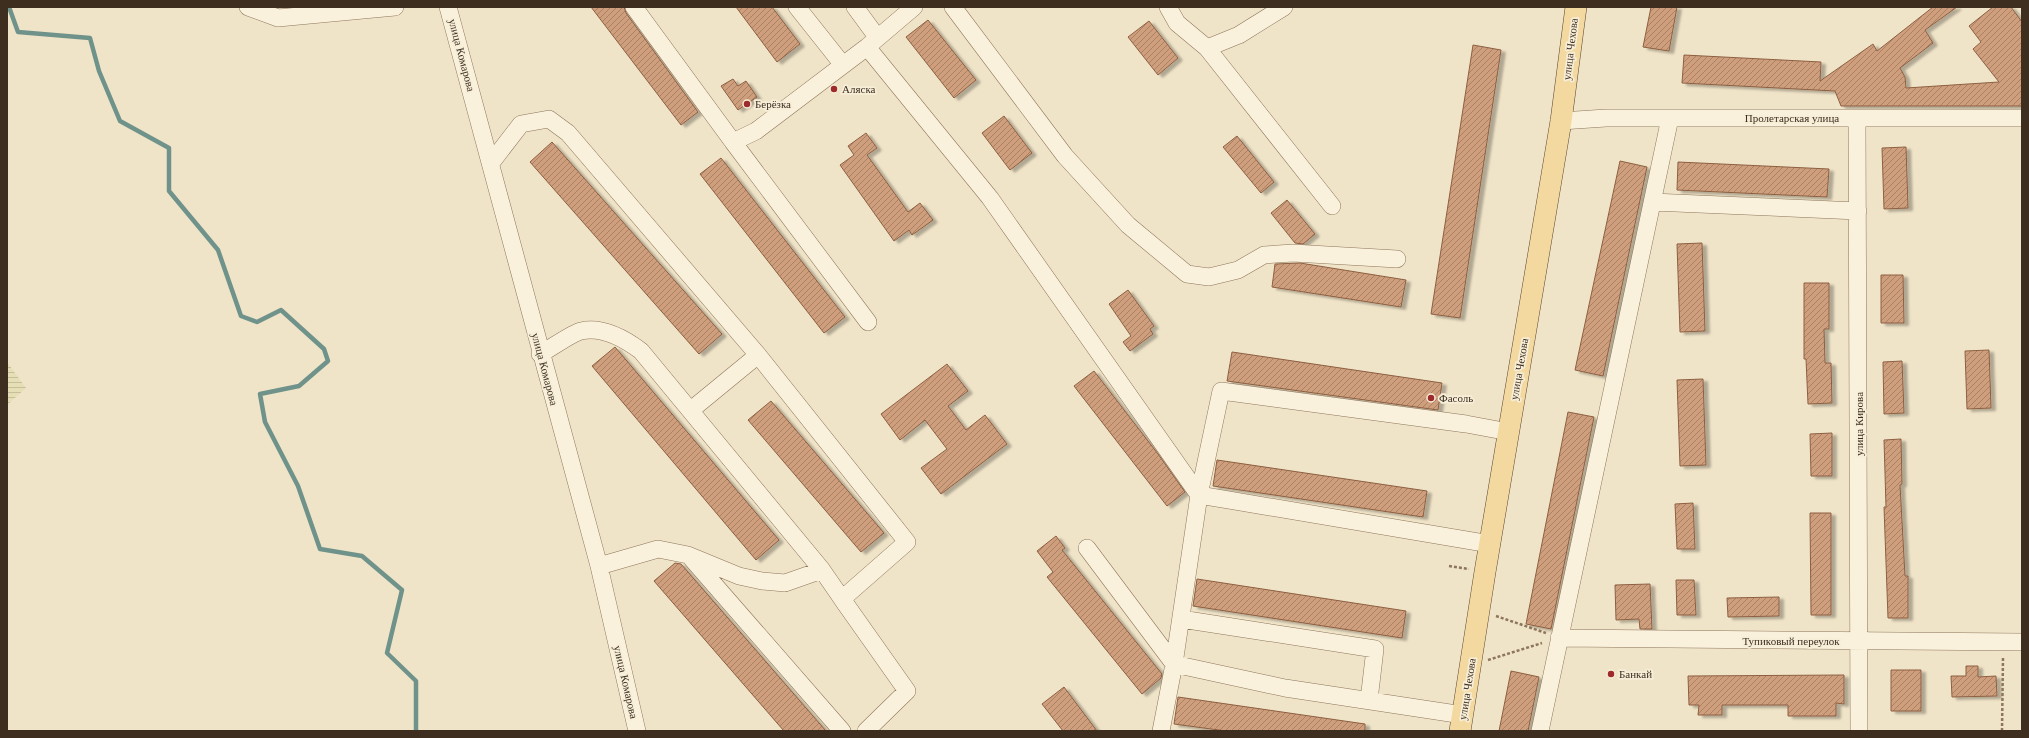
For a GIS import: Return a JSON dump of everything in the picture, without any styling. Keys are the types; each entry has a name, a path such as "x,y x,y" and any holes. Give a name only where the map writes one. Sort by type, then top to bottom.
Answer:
{"main road":[{"name":"улица Чехова","path":"1462,723 1508,432 1561,121 1576,7"}],"street":[{"path":"248,7 278,18 395,7"},
{"name":"улица Комарова","path":"448,7 491,163 540,354 599,566 637,731"},
{"path":"634,7 868,322"},
{"path":"797,7 843,65"},
{"path":"855,7 872,42 990,198 1199,495 1490,544"},
{"path":"733,142 756,131 843,65 914,7"},
{"path":"953,7 1065,156 1128,225 1187,274 1209,278 1238,270 1264,255 1293,253 1397,259"},
{"path":"1168,7 1177,23 1207,48 1332,206"},
{"path":"1207,48 1239,36 1284,7"},
{"name":"Пролетарская улица","path":"1561,121 1598,118 2022,118"},
{"path":"1540,731 1670,118"},
{"name":"улица Кирова","path":"1857,118 1860,731"},
{"path":"491,163 521,124 549,119 568,133 758,355 907,542 842,599"},
{"path":"1652,202 1858,211"},
{"path":"540,354 580,331 601,331 627,340 641,351 822,570 907,691 866,731"},
{"path":"691,410 758,355"},
{"path":"1161,731 1174,664 1199,495 1221,391 1466,424 1508,432"},
{"path":"599,566 658,548 688,555 739,576 762,581 785,583 822,570"},
{"path":"1087,548 1174,664 1285,688 1369,700 1462,723"},
{"path":"688,555 842,731"},
{"path":"1181,619 1375,649 1369,700"},
{"name":"Тупиковый переулок","path":"1559,638 2022,642"}],"path":[{"path":"1492,615 1559,638"},
{"path":"1486,661 1559,638"},
{"path":"2002,731 2003,642"}],"shaded area":[{"path":"7,362 26,388 7,405"}],"building":[{"path":"591,7 624,7 626,13 698,112 681,125"},
{"path":"736,7 772,7 800,44 777,62"},
{"path":"1651,7 1677,7 1669,51 1643,47"},
{"path":"1933,7 1957,7 1925,30 1933,43 1900,68 1905,77 1906,88 1999,82 1973,49 1981,42 1969,26 1993,7 2011,7 2022,22 2022,106 1841,106 1835,91 1682,83 1684,55 1821,62 1820,81 1873,44 1877,51"},
{"path":"928,20 976,80 954,98 906,37"},
{"path":"1149,21 1178,58 1158,75 1128,37"},
{"path":"1473,45 1501,50 1460,318 1431,314"},
{"path":"733,79 738,86 746,81 757,97 738,110 721,86"},
{"path":"1004,116 1032,153 1010,170 982,133"},
{"path":"866,133 877,148 867,155 908,212 920,203 933,220 912,235 909,230 894,241 840,165 854,155 848,146"},
{"path":"1237,136 1274,182 1261,193 1223,147"},
{"path":"552,142 722,334 699,354 530,162"},
{"path":"1906,147 1908,208 1884,209 1882,148"},
{"path":"721,158 845,317 824,333 700,174"},
{"path":"1620,161 1647,167 1603,376 1575,370"},
{"path":"1678,162 1829,169 1827,197 1677,190"},
{"path":"1287,200 1315,234 1303,244 1295,243 1271,213"},
{"path":"1702,243 1705,331 1680,332 1677,244"},
{"path":"1300,263 1406,280 1401,307 1272,287 1275,264"},
{"path":"1881,275 1903,275 1904,323 1881,323"},
{"path":"1804,283 1829,283 1829,329 1824,329 1825,363 1831,363 1832,403 1808,404 1806,359 1804,359"},
{"path":"1128,290 1154,326 1150,329 1153,334 1130,351 1123,342 1131,336 1109,304"},
{"path":"615,347 779,540 756,560 592,366"},
{"path":"1989,350 1991,408 1967,409 1965,351"},
{"path":"1232,352 1442,383 1438,410 1227,381"},
{"path":"1902,361 1904,413 1884,414 1883,362"},
{"path":"947,364 968,391 948,406 966,430 985,415 1007,444 941,494 921,468 947,449 925,420 900,440 881,414"},
{"path":"1094,371 1158,454 1185,492 1167,506 1074,386"},
{"path":"1703,379 1706,465 1680,466 1677,380"},
{"path":"771,401 884,533 861,552 748,420"},
{"path":"1568,412 1594,417 1551,629 1526,624"},
{"path":"1832,433 1832,476 1811,476 1810,434"},
{"path":"1901,439 1902,484 1900,485 1905,576 1908,576 1908,618 1888,618 1884,507 1886,507 1884,440"},
{"path":"1217,460 1427,491 1423,517 1213,486"},
{"path":"1693,503 1695,549 1677,549 1675,504"},
{"path":"1810,513 1831,513 1831,615 1811,615"},
{"path":"1056,536 1065,548 1062,550 1162,674 1161,678 1142,694 1047,577 1053,572 1037,551"},
{"path":"675,563 681,564 826,731 784,731 654,581"},
{"path":"1197,579 1406,611 1402,638 1193,606"},
{"path":"1676,580 1694,580 1696,615 1677,615"},
{"path":"1650,584 1652,629 1640,629 1639,619 1616,620 1615,585"},
{"path":"1779,597 1779,616 1728,617 1727,598"},
{"path":"1966,666 1978,666 1978,677 1996,676 1997,696 1952,697 1951,676 1966,676"},
{"path":"1891,670 1921,670 1921,711 1891,711"},
{"path":"1511,671 1539,677 1528,731 1499,731"},
{"path":"1844,675 1844,704 1836,703 1836,716 1788,716 1788,705 1722,705 1722,715 1698,715 1699,705 1689,705 1688,676"},
{"path":"1064,687 1097,731 1063,731 1042,704"},
{"path":"1178,697 1365,724 1365,731 1226,731 1174,724"}],"waterway":[{"path":"9,7 18,32 90,38 99,71 120,121 169,148 169,191 218,250 241,316 257,322 281,310 324,349 328,361 299,386 260,394 265,422 298,486 320,549 362,556 402,590 387,653 416,681 416,731"}],"place":[{"name":"Аляска","path":"834,89"},
{"name":"Берёзка","path":"747,104"},
{"name":"Фасоль","path":"1431,398"},
{"name":"Банкай","path":"1611,674"}]}
